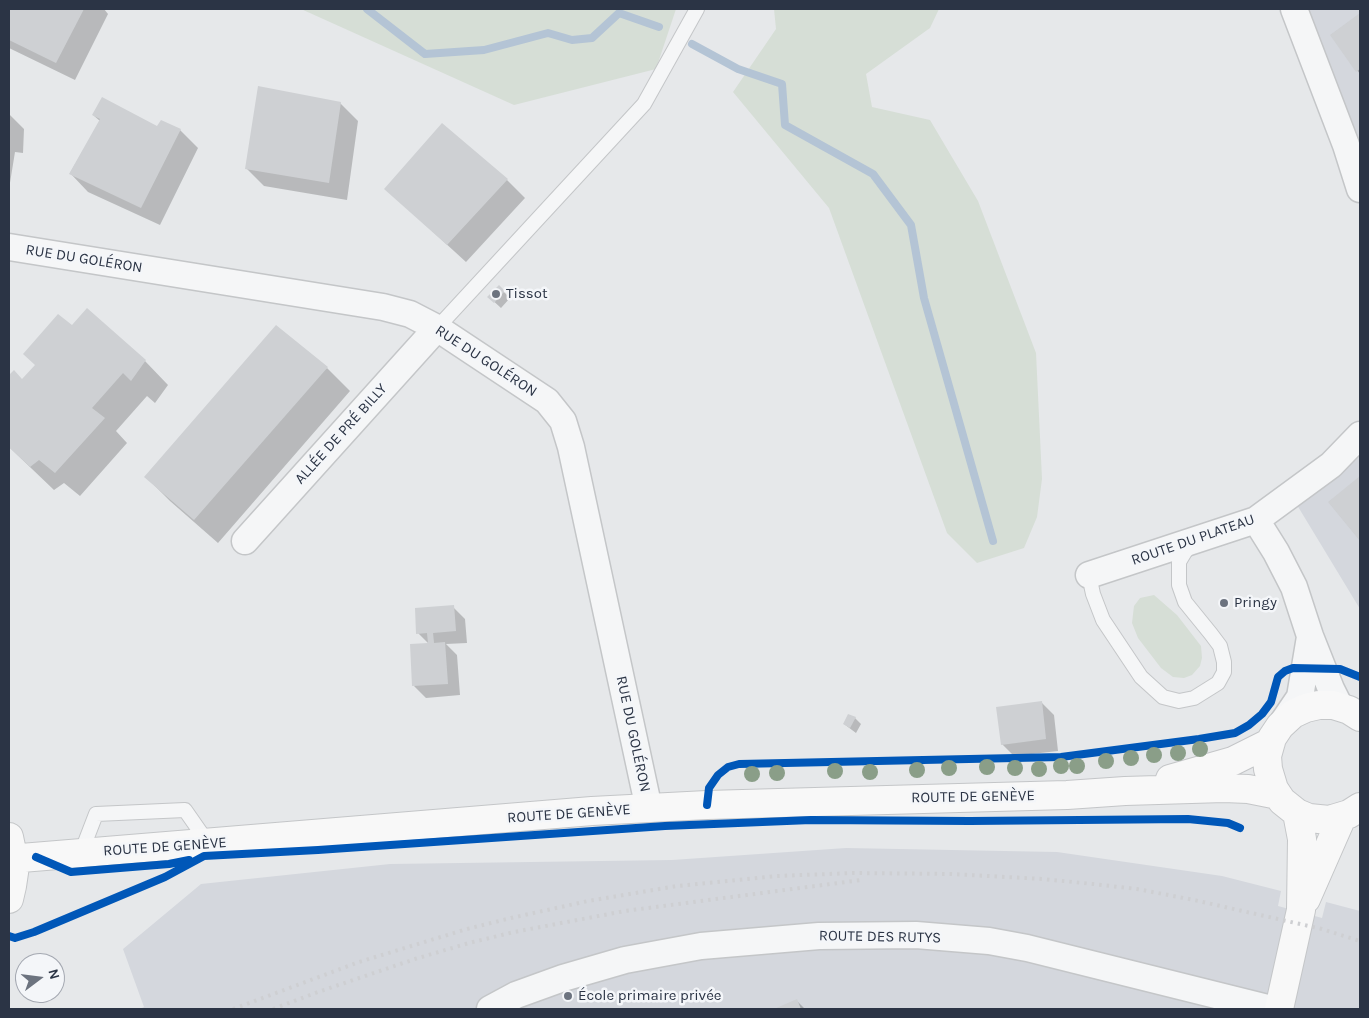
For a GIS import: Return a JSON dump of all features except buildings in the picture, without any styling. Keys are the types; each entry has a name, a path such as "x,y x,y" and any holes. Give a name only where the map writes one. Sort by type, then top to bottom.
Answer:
{"main road":[{"name":"ROUTE DE GENÈVE","path":"1125,791 1226,763 1277,732 1294,714 1306,708 1320,705 1353,712"},
{"path":"1277,732 1268,756 1271,783 1287,804 1302,839 1301,910 1279,1009"},
{"name":"ROUTE DE GENÈVE","path":"10,851 81,853 649,808 1067,795 1125,791 1239,788 1287,804 1316,819 1329,820 1351,812"},
{"path":"1301,910 1351,812"},
{"path":"9,899 14,876 10,851"}],"street":[{"path":"1294,9 1346,144 1360,189"},
{"name":"RUE DU GOLÉRON","path":"9,247 383,307 410,314 437,328 547,401 563,421 571,447 649,808"},
{"name":"ALLÉE DE PRÉ BILLY","path":"244,541 437,328"},
{"name":"ROUTE DU PLATEAU","path":"1089,575 1256,520 1331,465 1360,435"},
{"path":"1256,520 1276,552 1294,587 1310,636 1331,688 1353,712"},
{"path":"1277,732 1300,697 1310,636"},
{"name":"ROUTE DES RUTYS","path":"490,1009 516,996 563,978 625,960 701,946 819,936 916,935 989,941 1027,948 1272,1009"}],"lane":[{"path":"437,328 644,104 697,9"},
{"path":"1089,575 1093,594 1103,620 1141,677 1163,697 1179,701 1194,698 1218,682 1224,672 1224,662 1220,646 1185,602 1179,584 1179,562 1194,541"},
{"path":"81,853 96,814 186,810 208,843"}],"shaded area":[{"path":"301,9 676,9 656,69 514,105"},
{"path":"774,9 939,9 930,28 866,74 872,107 930,120 978,201 1036,353 1042,479 1037,517 1024,548 977,563 947,533 829,208 733,92 776,29"},
{"path":"1306,9 1360,9 1360,154"},
{"path":"1360,455 1360,609 1297,505"},
{"path":"1154,595 1177,615 1201,646 1202,658 1200,666 1192,675 1184,678 1173,677 1161,668 1138,638 1132,623 1134,606 1140,598"},
{"path":"846,848 1057,852 1222,876 1281,891 1278,906 1322,918 1326,902 1360,911 1360,1009 140,1009 144,1007 123,949 201,884 390,864 672,860"}],"waterway":[{"path":"367,9 425,54 484,50 548,33 572,40 592,38 619,13 659,27"},
{"path":"692,44 738,69 782,84 785,125 873,174 911,225 924,298 993,541"}],"railway":[{"path":"233,1009 359,962 467,929 511,918 588,901 677,886 777,876 854,873 951,874 1093,884 1137,889 1194,900 1322,929 1360,941"},
{"path":"273,1009 415,959 514,932 625,911 861,880"}],"cycle path":[{"path":"707,805 709,788 718,775 728,767 739,764 1061,757 1199,739 1235,733 1249,725 1262,714 1271,702 1278,677 1285,671 1293,668 1340,669 1360,677"},
{"path":"9,936 15,938 34,932 165,877 204,856 665,826 811,820 1188,819 1228,823 1240,828"},
{"path":"36,857 71,872 169,864 189,860"}],"place":[{"name":"Tissot","path":"496,294"},
{"name":"Pringy","path":"1224,603"},
{"name":"École primaire privée","path":"568,996"}]}
